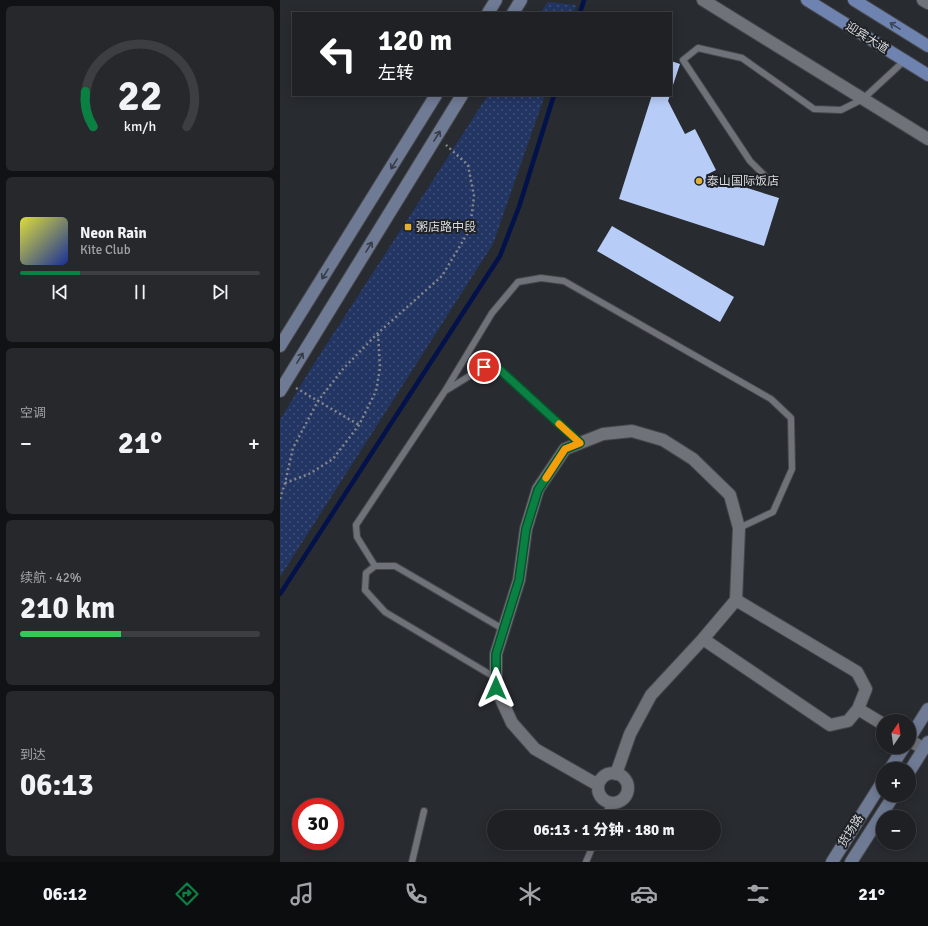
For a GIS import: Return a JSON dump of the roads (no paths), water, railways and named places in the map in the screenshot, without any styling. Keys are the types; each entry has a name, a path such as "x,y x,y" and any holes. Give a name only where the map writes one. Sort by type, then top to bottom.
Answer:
{"main road":[{"name":"迎宾大道","path":"807,0 928,75"},
{"path":"854,0 928,46"}],"street":[{"path":"489,12 496,0"},
{"path":"514,12 521,0"},
{"path":"703,0 928,139"},
{"path":"923,0 928,3"},
{"path":"280,346 435,96"},
{"path":"283,386 461,96"},
{"path":"598,785 535,749 512,723 496,688 496,654 519,580 526,529 538,490 565,449 603,434 632,431 663,440 693,459 730,495 739,528 736,600 703,639 651,695 630,734 616,774"},
{"path":"703,639 830,725 848,721 858,709 866,689 857,672 736,600"},
{"path":"858,709 876,720"},
{"path":"916,729 928,709"},
{"path":"915,762 926,745 916,742"},
{"path":"610,773 616,774 622,776 626,780 628,792 626,797 621,801 610,803 604,801 600,797 598,785 600,780 605,776 610,773"},
{"name":"货场路","path":"832,862 876,792"},
{"name":"货场路","path":"851,862 890,802"}],"lane":[{"path":"768,179 750,161 683,60 698,48 742,58 814,109 841,110 863,99 904,61"},
{"path":"375,566 357,537 356,525 445,391 492,313 518,282 541,278 564,281 771,398 791,418 792,469 773,512 739,528"},
{"path":"445,391 484,367 500,370 580,443"},
{"path":"496,678 385,612 365,590 366,573 375,566 395,566 503,630"},
{"path":"608,810 610,803"},
{"path":"412,862 424,810"},
{"path":"586,862 591,850"}],"waterway":[{"path":"580,12 584,0"},
{"path":"280,594 500,256 519,207 554,96"}],"place":[{"name":"泰山国际饭店","path":"699,181"},
{"name":"粥店路中段","path":"408,227"}]}
